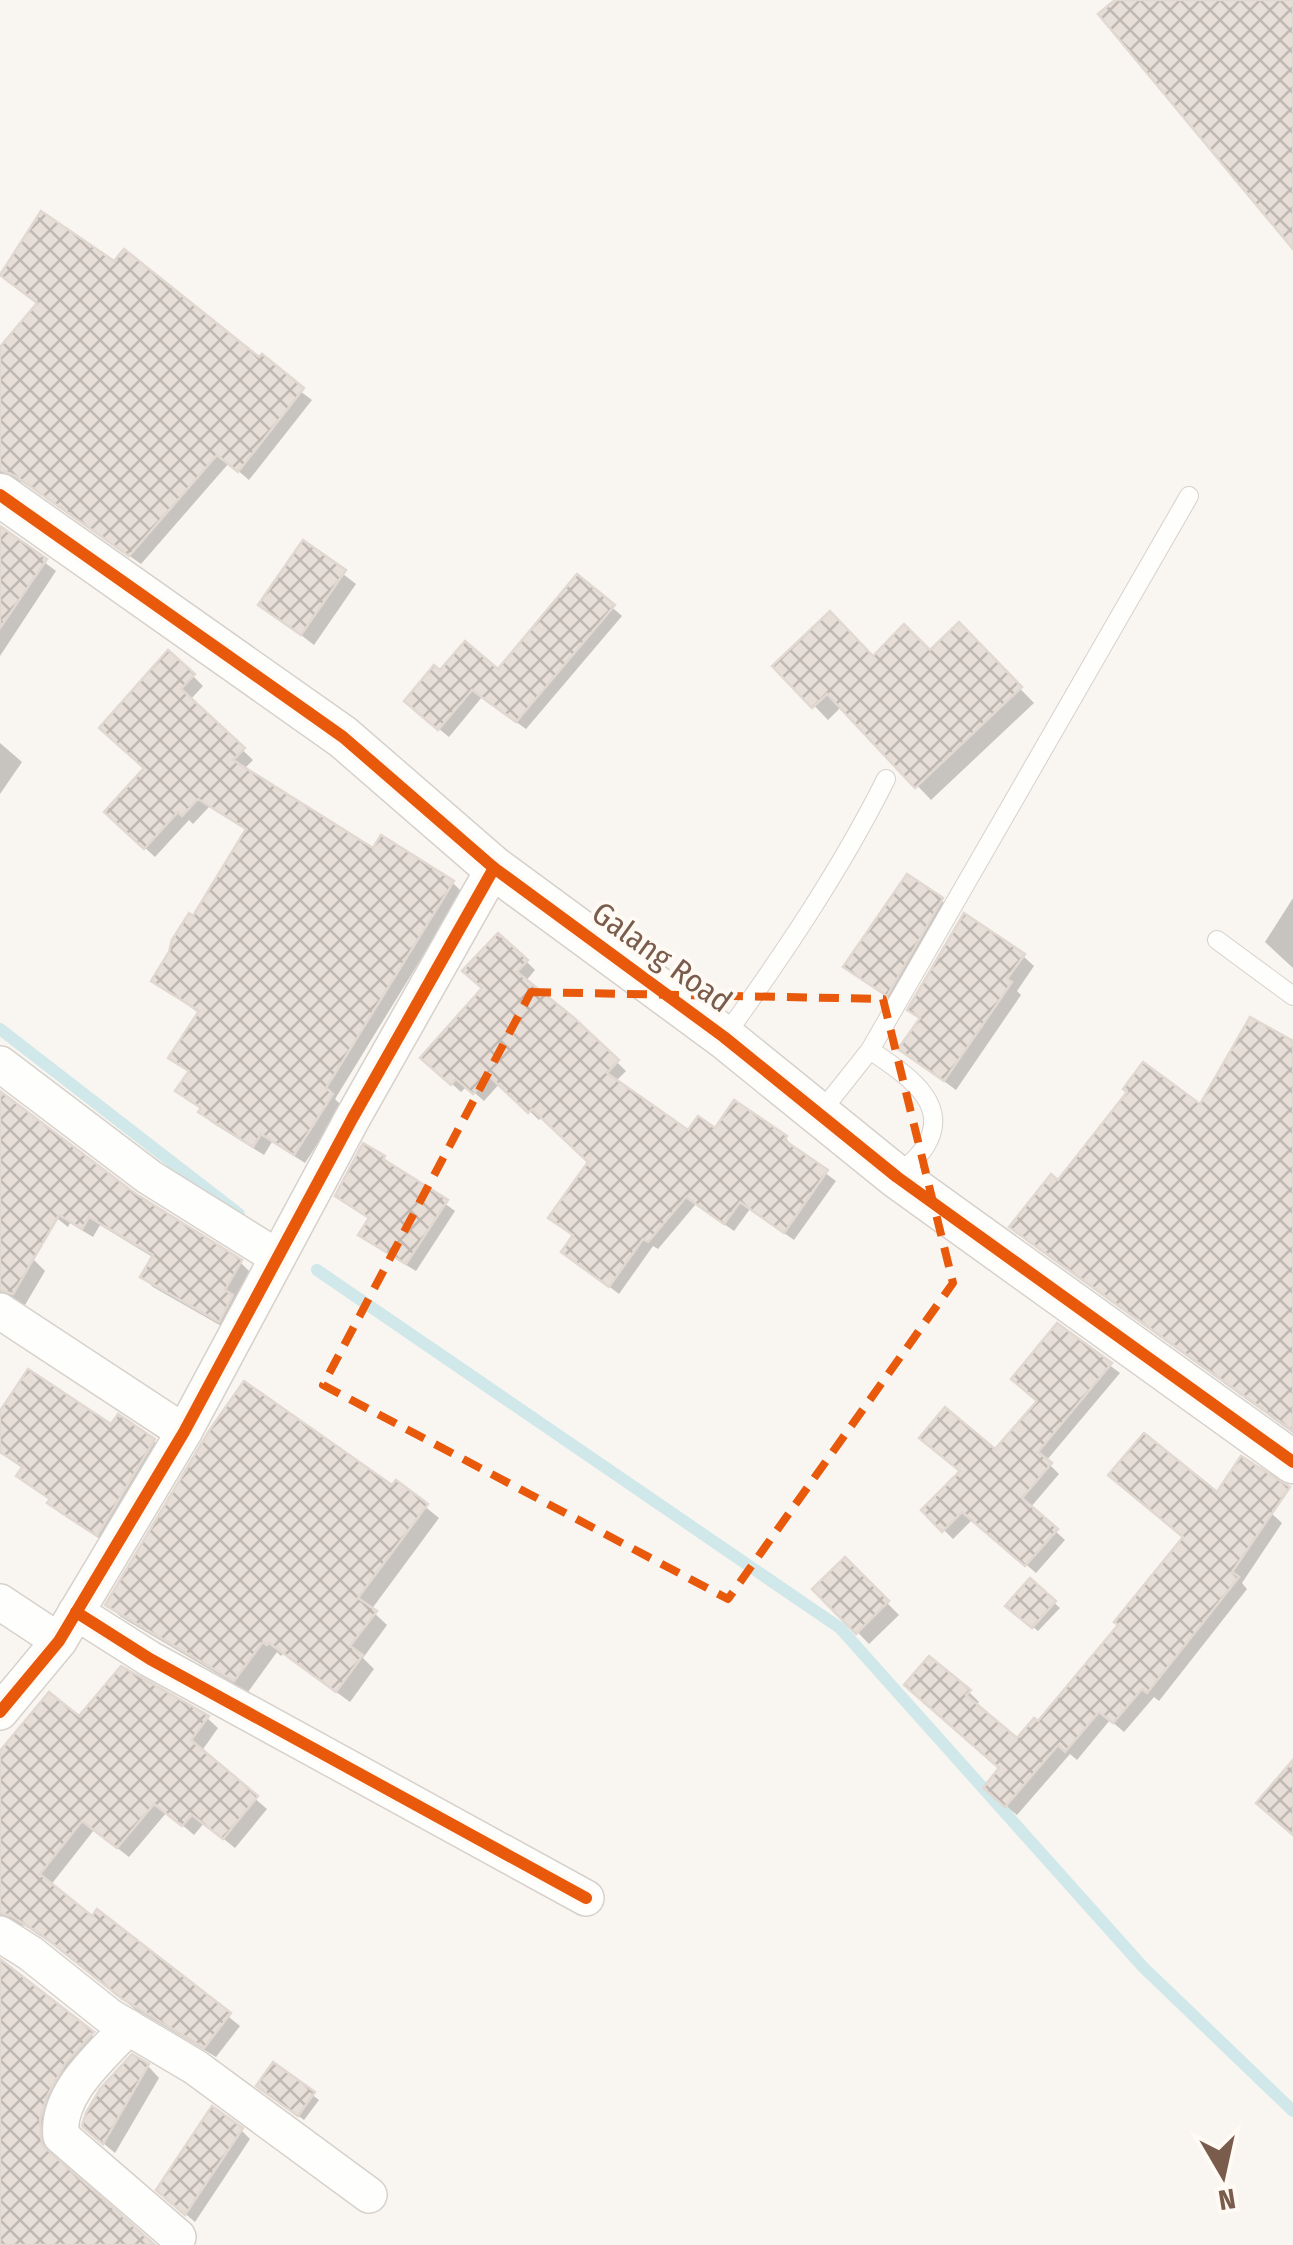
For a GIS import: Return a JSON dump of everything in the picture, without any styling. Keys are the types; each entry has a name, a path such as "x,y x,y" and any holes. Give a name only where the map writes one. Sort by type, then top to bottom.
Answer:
{"street":[{"name":"Galang Road","path":"0,494 342,736 494,868 724,1037 897,1176 1293,1462"},
{"path":"0,1712 68,1626 184,1432 277,1256 494,868"},
{"path":"0,1064 150,1177 277,1256"},
{"path":"0,1311 184,1432"},
{"path":"0,1602 150,1659 586,1898"},
{"path":"0,1934 128,2026 195,2067 369,2195"},
{"path":"128,2026 74,2088 61,2119 61,2136 178,2237"}],"lane":[{"path":"820,1114 870,1050 1189,496"},
{"path":"724,1037 808,919 886,779"},
{"path":"1216,940 1293,996"},
{"path":"870,1050 898,1070 934,1110 933,1128 924,1148 897,1176"}],"highlighted area":[{"path":"531,992 883,999 953,1283 728,1599 323,1385"}],"building":[{"path":"1115,0 1293,0 1293,249 1098,14"},
{"path":"41,211 114,261 124,249 304,388 238,472 217,455 129,556 14,475 0,470 0,347 37,303 0,275"},
{"path":"0,526 47,559 0,628"},
{"path":"303,540 346,570 301,635 258,605"},
{"path":"577,574 615,605 516,722 472,690 438,730 404,701 434,665 440,670 465,641 498,669"},
{"path":"830,611 873,656 904,624 930,650 959,622 1022,687 915,788 827,694 812,708 772,666"},
{"path":"168,650 195,674 181,689 245,748 233,760 373,848 381,835 454,881 326,1088 333,1094 294,1155 261,1134 253,1147 198,1112 201,1108 175,1091 189,1071 168,1058 199,1011 151,981 172,940 189,913 193,916 246,829 198,799 182,816 178,812 144,849 104,812 144,768 99,728"},
{"path":"907,874 943,898 887,996 843,967"},
{"path":"964,913 1025,954 1007,979 1012,982 944,1081 898,1049 920,1018 907,1010"},
{"path":"498,933 528,960 517,972 619,1060 607,1073 688,1130 698,1116 715,1128 734,1100 828,1170 784,1233 740,1202 724,1224 686,1197 648,1242 643,1239 609,1287 561,1252 573,1235 548,1218 588,1162 532,1109 528,1113 489,1076 473,1094 456,1079 451,1085 420,1058 482,988 462,971"},
{"path":"1250,1017 1293,1041 1293,1431 1009,1227 1051,1174 1058,1180 1127,1092 1123,1089 1143,1062 1200,1104"},
{"path":"0,1091 136,1194 242,1260 225,1290 233,1295 219,1322 140,1277 153,1255 89,1217 82,1229 59,1215 13,1294 0,1290"},
{"path":"363,1143 448,1200 406,1264 358,1235 369,1218 335,1196"},
{"path":"1057,1323 1112,1363 1038,1452 1052,1463 1022,1498 1058,1529 1025,1566 962,1512 942,1532 921,1510 960,1471 919,1438 945,1407 995,1449 1037,1401 1011,1379"},
{"path":"28,1369 111,1424 118,1414 155,1439 97,1536 47,1503 50,1499 16,1476 23,1466 0,1452 0,1411"},
{"path":"244,1381 392,1485 396,1480 428,1504 358,1598 377,1611 350,1646 363,1655 336,1692 263,1642 234,1681 105,1605 209,1431"},
{"path":"1144,1433 1217,1492 1241,1456 1290,1487 1232,1572 1239,1577 1147,1693 1142,1689 1113,1723 1099,1712 1065,1752 1058,1745 1005,1807 983,1788 999,1768 904,1685 929,1656 971,1690 966,1695 1017,1738 1034,1718 1038,1721 1118,1625 1114,1622 1183,1537 1108,1475"},
{"path":"845,1557 889,1601 856,1634 812,1589"},
{"path":"1030,1578 1056,1601 1032,1628 1005,1606"},
{"path":"121,1666 209,1716 191,1740 258,1796 223,1839 192,1815 182,1826 154,1804 117,1848 82,1821 40,1874 92,1916 97,1909 231,2013 204,2048 121,1998 42,1935 0,1913 0,1751 49,1692 79,1716"},
{"path":"1293,1760 1293,1835 1256,1803"},
{"path":"0,1959 94,2032 65,2064 47,2096 40,2120 42,2145 155,2245 0,2245"},
{"path":"132,2054 149,2064 103,2144 82,2126 86,2113 100,2089"},
{"path":"273,2062 315,2092 298,2116 256,2086"},
{"path":"212,2106 243,2128 185,2215 156,2190"}],"waterway":[{"path":"0,1029 239,1214"},
{"path":"317,1270 840,1628 1143,1967 1293,2111"}],"cycle path":[{"path":"0,495 343,737 494,868 724,1037 897,1177 1293,1462"},
{"path":"0,1712 59,1641 184,1432 352,1119 494,868"},
{"path":"76,1612 150,1659 586,1898"}]}
